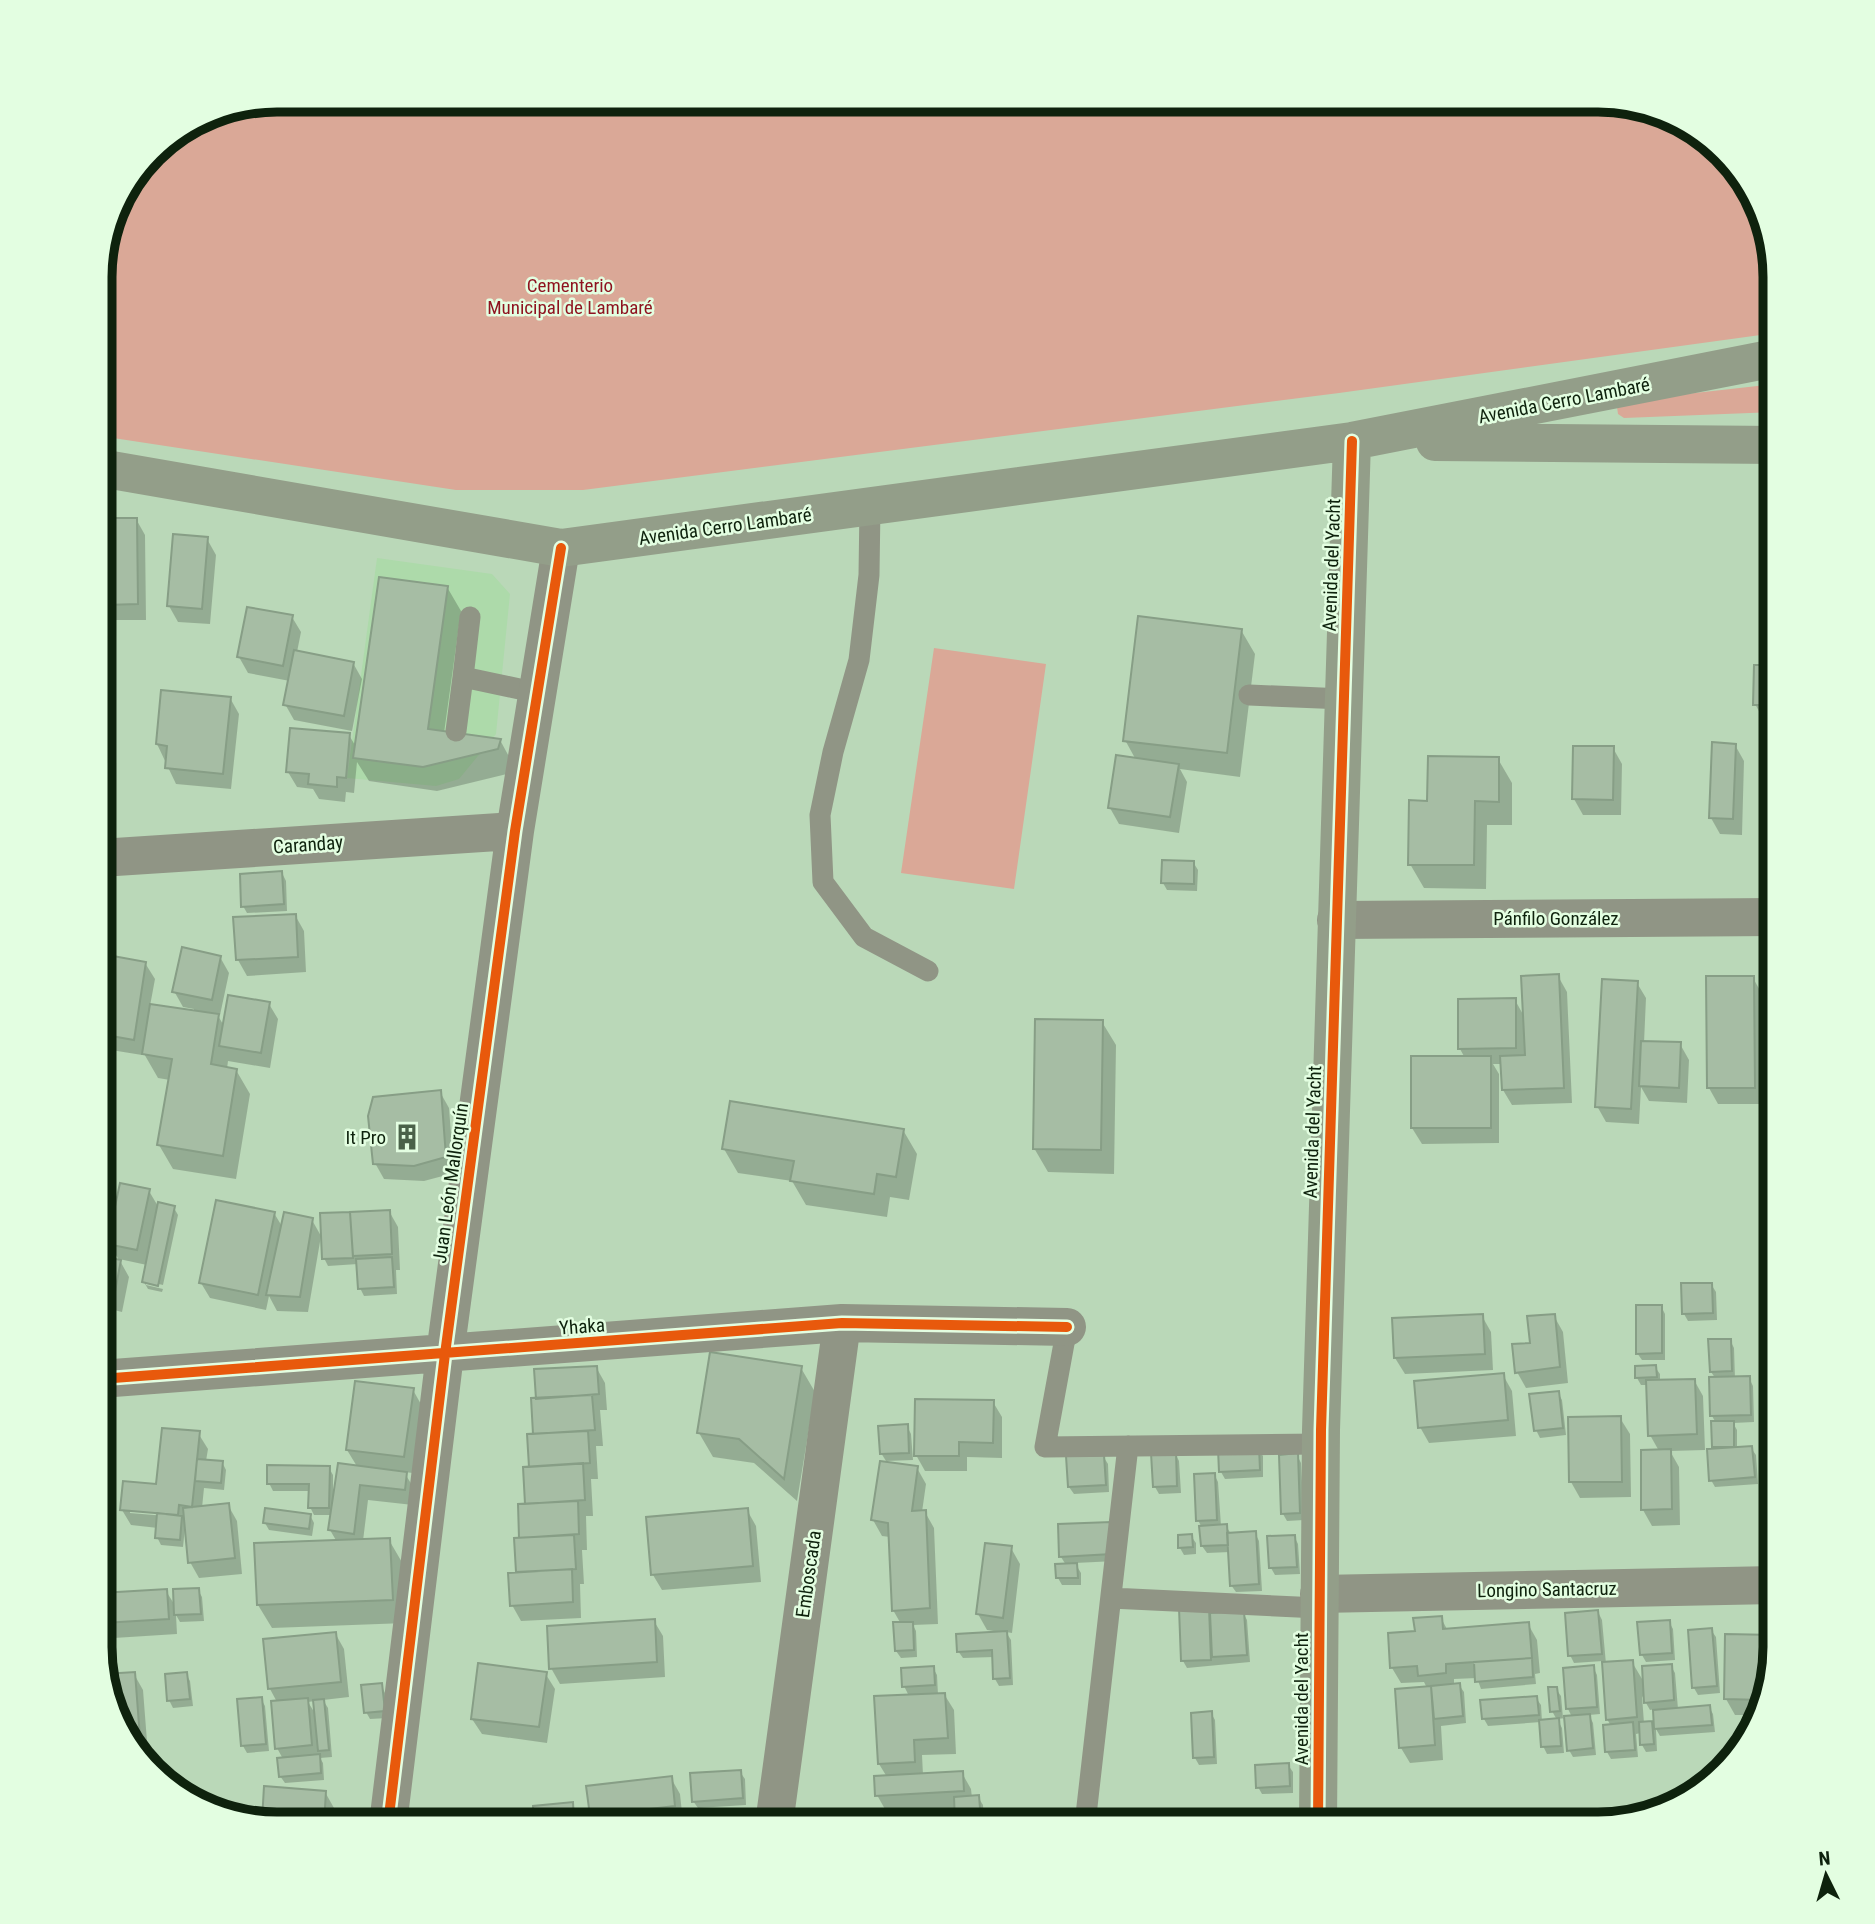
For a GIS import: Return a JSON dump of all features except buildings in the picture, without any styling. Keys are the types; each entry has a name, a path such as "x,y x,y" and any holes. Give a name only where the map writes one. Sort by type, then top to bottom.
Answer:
{"main road":[{"name":"Avenida Cerro Lambaré","path":"112,470 561,548 1352,441 1763,360"},
{"name":"Avenida Cerro Lambaré","path":"1352,441 1763,445"},
{"name":"Avenida del Yacht","path":"1318,1812 1321,1444 1352,441"}],"street":[{"name":"Juan León Mallorquín","path":"389,1812 445,1354 515,831 561,548"},
{"name":"Caranday","path":"112,857 515,831"},
{"name":"Pánfilo González","path":"1336,920 1763,917"},
{"name":"Yhaka","path":"112,1378 842,1323 1067,1327"},
{"name":"Emboscada","path":"776,1812 842,1323"},
{"name":"Longino Santacruz","path":"1319,1601 1763,1585"}],"lane":[{"path":"870,506 869,575 859,660 833,752 820,815 822,882 864,937 928,971"},
{"path":"456,732 470,617"},
{"path":"463,677 538,693"},
{"path":"1248,695 1344,699"},
{"path":"1067,1327 1045,1447 1321,1444"},
{"path":"1086,1812 1128,1446"},
{"path":"1111,1598 1319,1601"}],"shaded area":[{"path":"377,558 492,574 510,594 496,734 459,779 436,786 347,778"}],"green space":[{"name":"Cementerio Municipal de Lambaré","path":"266,112 1609,112 1641,118 1671,129 1715,160 1741,195 1760,245 1763,266 1763,335 1339,393 583,490 456,490 112,438 112,266 115,245 134,195 153,168 168,153 195,134 214,125 245,115"},
{"path":"1763,385 1763,412 1624,418 1618,414 1617,407 1624,401"},
{"path":"934,648 1046,664 1014,889 901,873"}],"cycle path":[{"path":"1318,1812 1321,1430 1352,441"},
{"path":"389,1812 445,1354 515,831 561,548"},
{"path":"112,1378 842,1323 1067,1327"}],"place":[{"name":"It Pro","path":"407,1137"}]}
